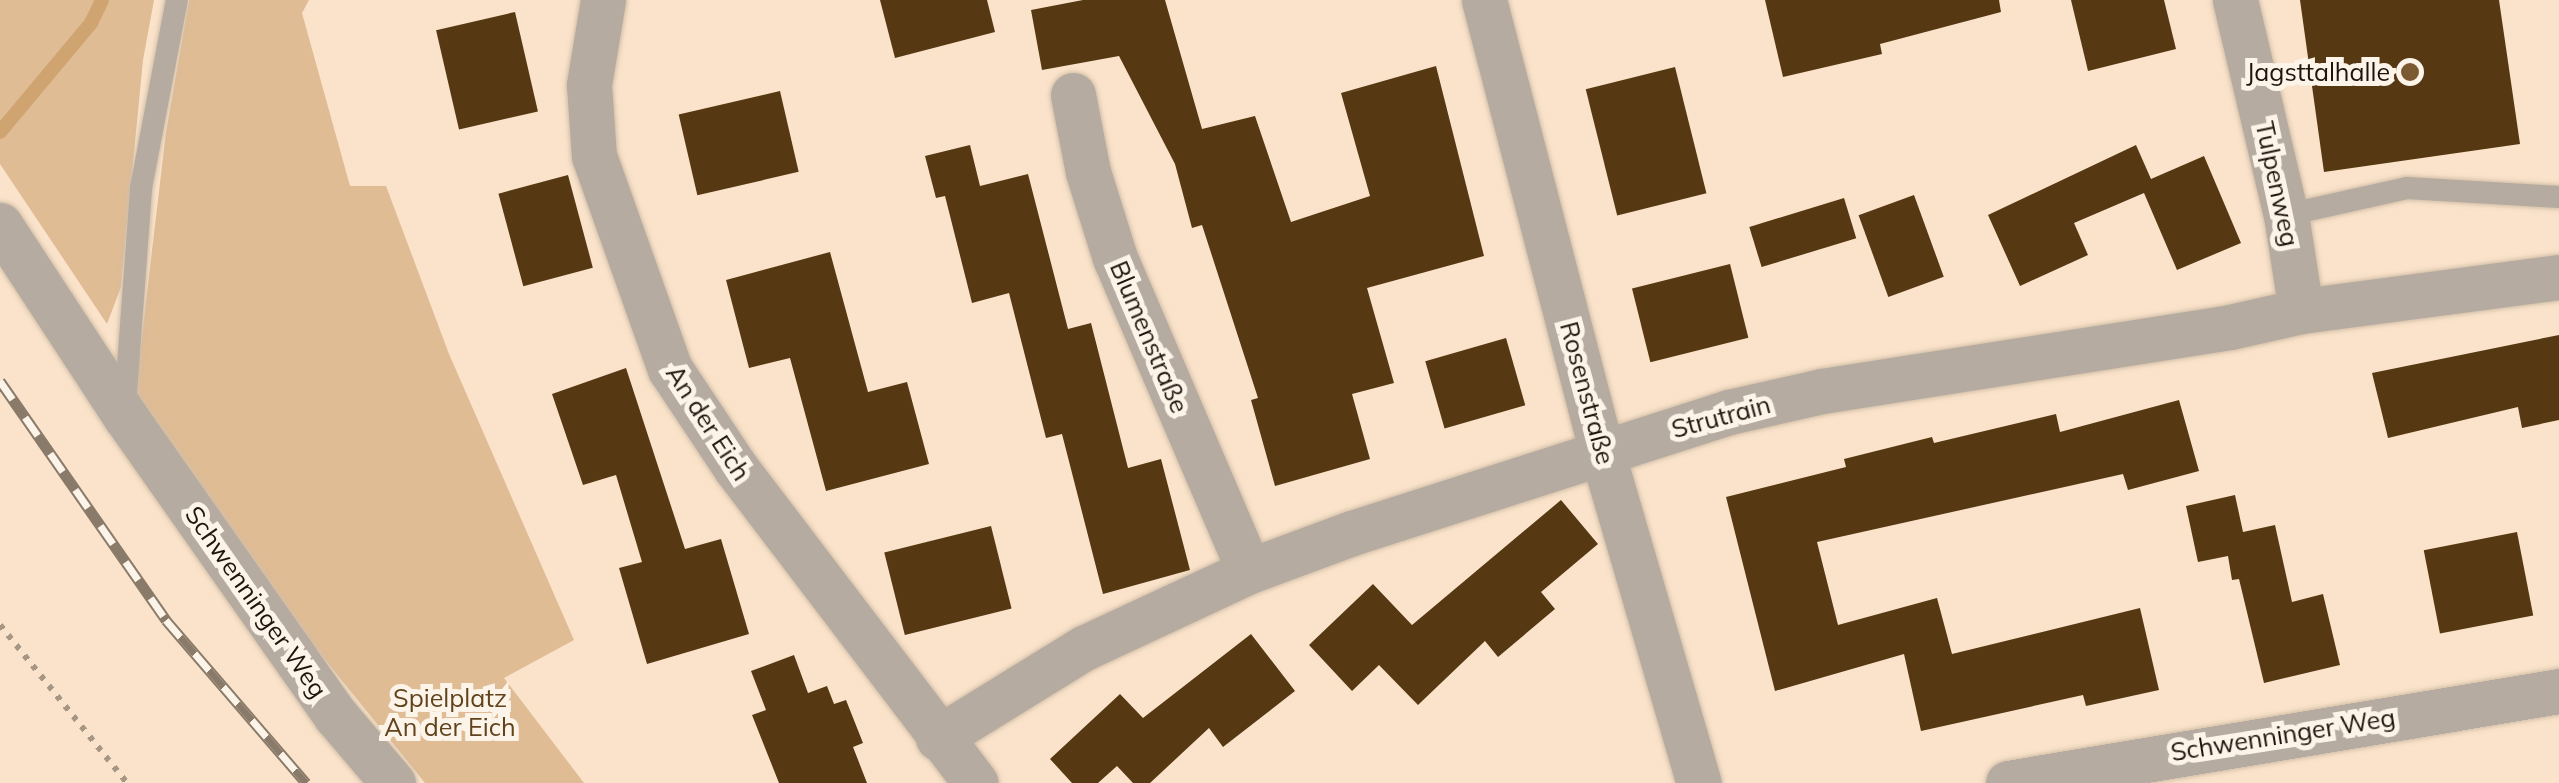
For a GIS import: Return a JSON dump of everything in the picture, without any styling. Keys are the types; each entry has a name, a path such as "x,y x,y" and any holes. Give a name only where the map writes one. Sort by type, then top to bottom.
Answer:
{"street":[{"name":"An der Eich","path":"603,0 589,85 594,156 670,369 735,467 976,783"},
{"name":"Rosenstraße","path":"1484,0 1602,452 1699,783"},
{"name":"Tulpenweg","path":"2235,0 2286,215 2301,311"},
{"name":"Blumenstraße","path":"1073,94 1088,172 1115,258 1249,571"},
{"name":"Schwenninger Weg","path":"0,225 125,416 336,716 394,783"},
{"name":"Strutrain","path":"938,738 1084,648 1249,571 1352,533 1729,412 1822,391 2230,326 2301,311 2559,278"},
{"name":"Schwenninger Weg","path":"2008,783 2559,691"}],"lane":[{"path":"125,416 142,188 178,0"},
{"path":"2286,215 2407,188 2559,197"}],"path":[{"path":"0,625 127,783"}],"green space":[{"path":"0,0 154,0 143,60 121,287 107,324 0,164"},
{"name":"Spielplatz An der Eich","path":"189,0 309,0 302,13 350,186 386,186 449,354 574,640 504,678 584,783 425,783 202,508 135,395 166,132"}],"building":[{"path":"880,0 987,0 995,32 895,58"},
{"path":"1083,0 1165,0 1202,129 1255,116 1291,222 1370,196 1341,93 1436,66 1484,256 1367,288 1394,383 1352,394 1370,459 1275,486 1251,400 1258,398 1202,225 1192,228 1175,164 1119,56 1042,70 1031,10"},
{"path":"1765,0 1999,0 2001,12 1880,44 1882,54 1783,77"},
{"path":"2071,0 2164,0 2176,49 2088,71"},
{"name":"Jagsttalhalle","path":"2300,0 2499,0 2520,144 2324,172"},
{"path":"515,12 538,111 459,130 436,30"},
{"path":"1675,67 1706,193 1617,215 1586,89"},
{"path":"780,91 799,172 697,195 679,114"},
{"path":"970,145 980,186 1028,174 1068,329 1091,323 1128,468 1161,459 1190,570 1103,594 1062,434 1046,438 1009,293 972,303 945,196 936,198 925,156"},
{"path":"2136,145 2151,179 2204,156 2241,243 2177,270 2144,193 2074,223 2088,255 2020,286 1988,215"},
{"path":"568,175 593,268 523,286 498,194"},
{"path":"1914,195 1944,277 1888,297 1859,215"},
{"path":"1844,198 1856,238 1762,267 1749,227"},
{"path":"830,252 868,392 907,382 929,464 826,491 790,358 749,368 726,280"},
{"path":"1730,264 1748,338 1650,362 1632,288"},
{"path":"2559,335 2559,420 2522,428 2518,407 2388,438 2372,373"},
{"path":"1506,338 1525,405 1445,428 1425,361"},
{"path":"626,368 685,549 721,539 749,634 647,664 619,568 642,562 616,475 583,485 552,394"},
{"path":"2179,400 2199,471 2128,490 2123,474 1817,542 1838,625 1937,598 1952,654 2140,608 2159,690 2086,706 2083,695 1921,731 1904,654 1775,691 1726,497 1846,467 1844,459 1932,437 1934,443 2056,414 2060,432"},
{"path":"2235,495 2243,532 2275,525 2292,602 2323,594 2340,665 2264,683 2239,579 2232,580 2228,556 2198,562 2186,506"},
{"path":"1561,500 1598,544 1541,592 1555,609 1498,657 1485,641 1418,705 1379,665 1352,691 1309,645 1373,584 1412,625"},
{"path":"991,526 1012,608 905,635 884,553"},
{"path":"2517,532 2533,615 2440,634 2424,550"},
{"path":"1251,634 1295,691 1223,747 1209,728 1150,783 1133,783 1117,766 1098,783 1072,783 1050,759 1120,694 1143,718"},
{"path":"794,655 808,693 827,686 834,704 846,700 863,743 853,747 867,783 779,783 752,715 766,710 751,671"}],"waterway":[{"path":"0,132 91,23 102,0"}],"railway":[{"path":"0,381 166,620 306,783"}],"place":[{"name":"Jagsttalhalle","path":"2410,72"}]}
